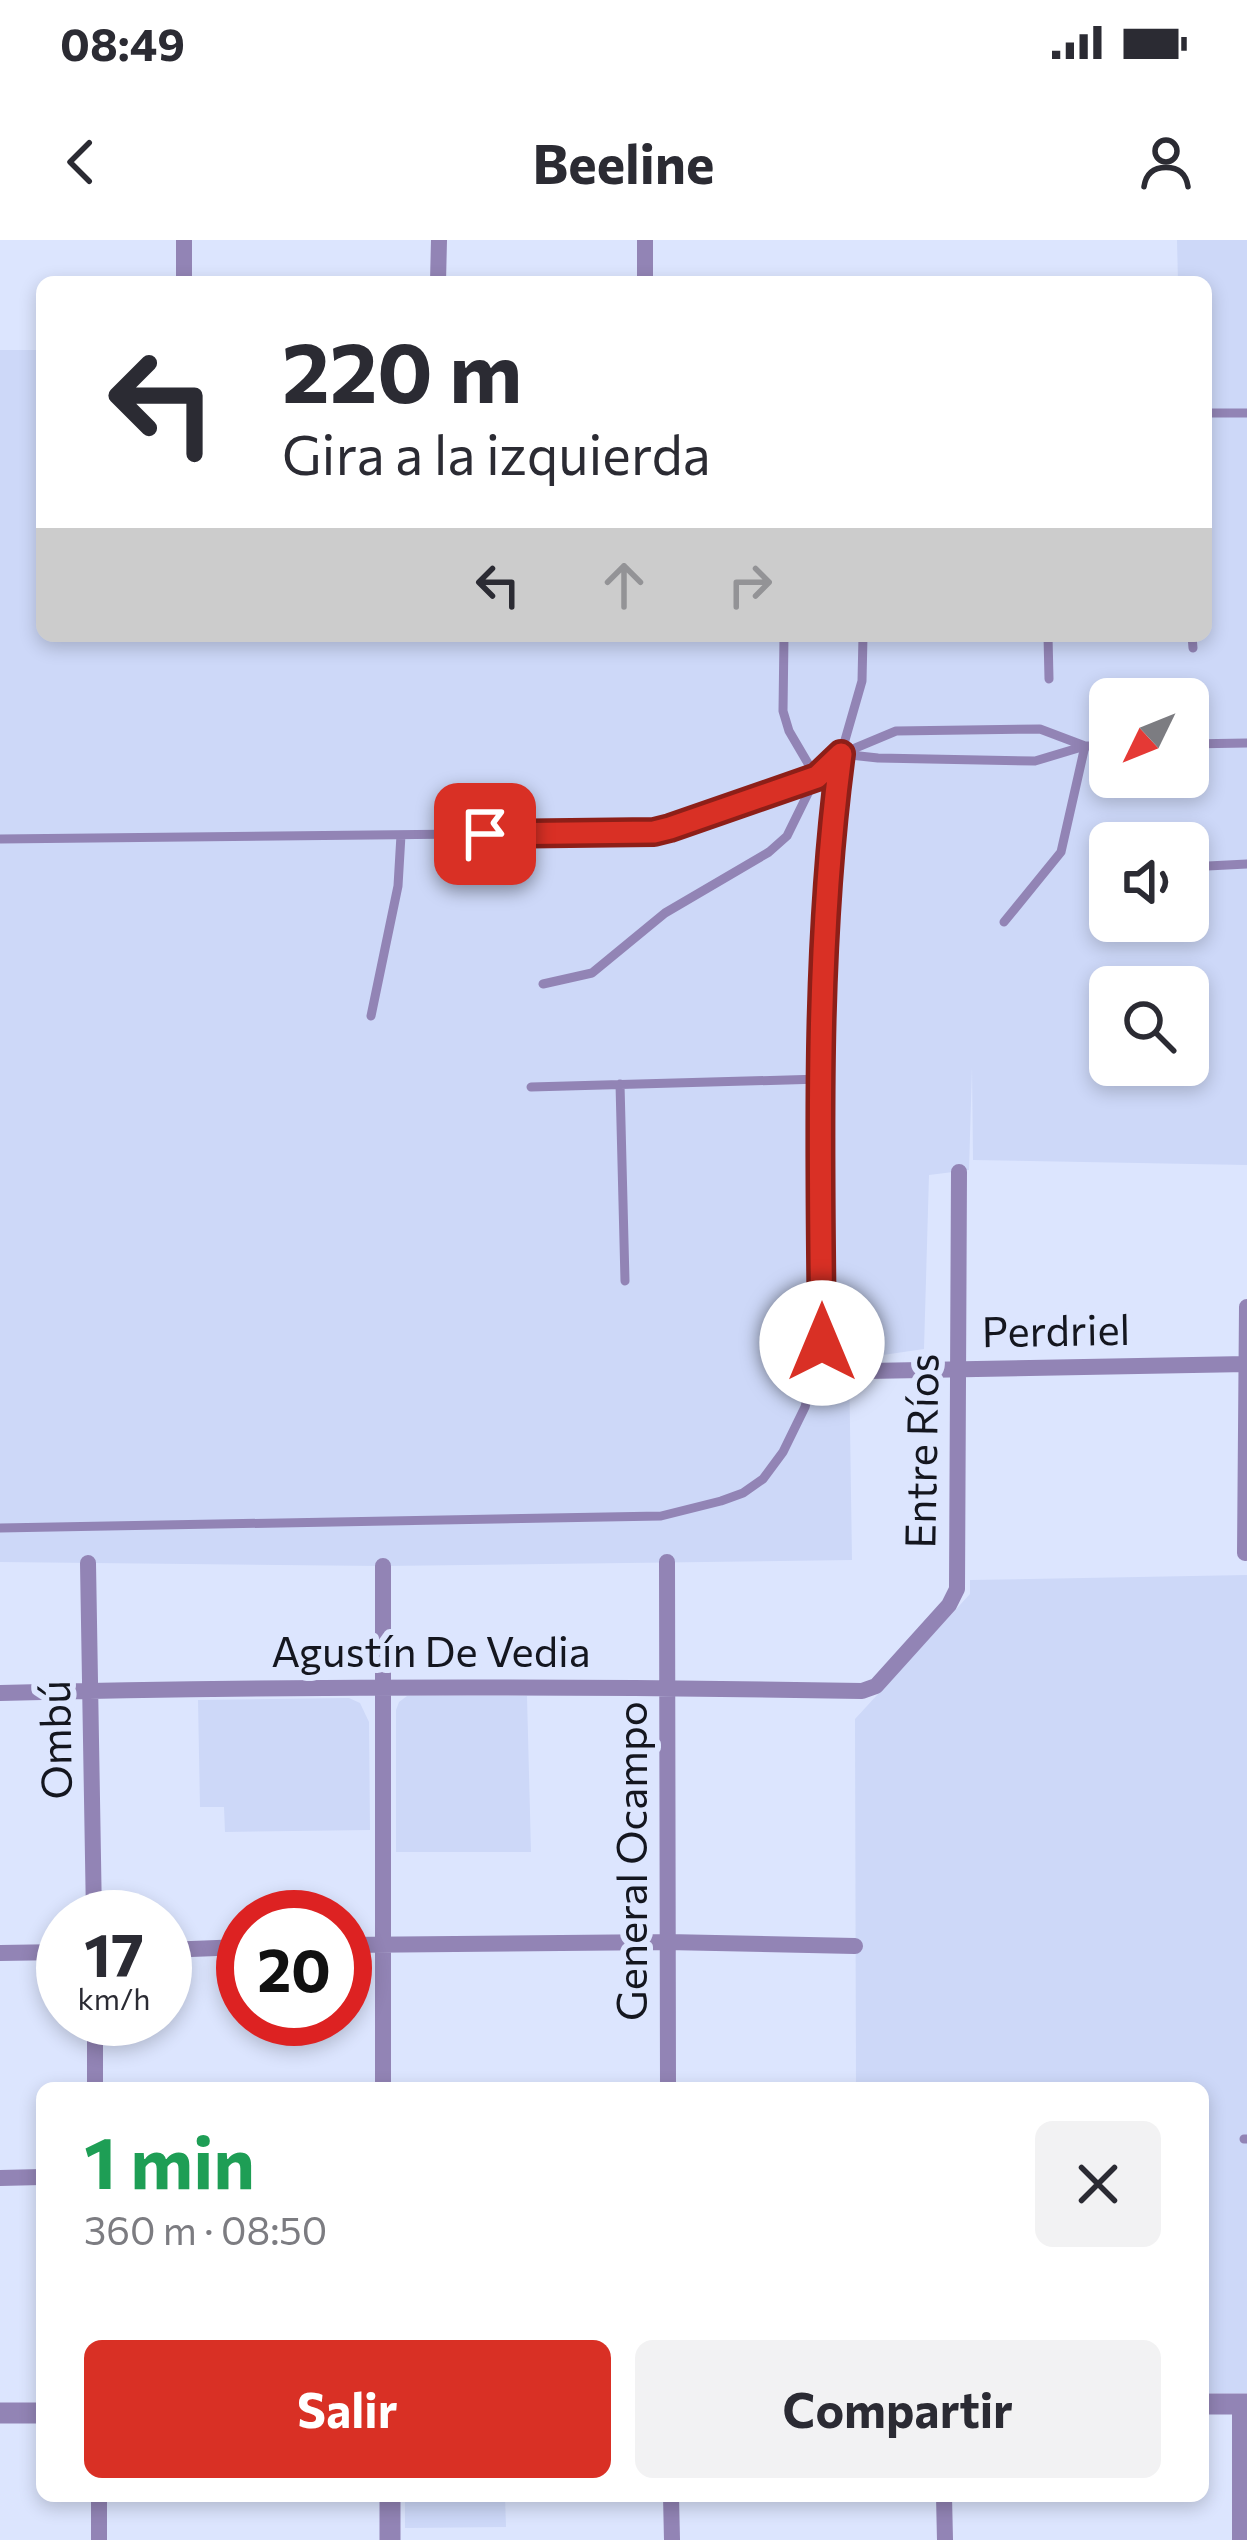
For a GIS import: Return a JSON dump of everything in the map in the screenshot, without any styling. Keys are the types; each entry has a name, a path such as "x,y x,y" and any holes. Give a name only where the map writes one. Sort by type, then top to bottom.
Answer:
{"street":[{"path":"184,240 184,276"},
{"path":"438,276 439,240"},
{"path":"645,276 646,240"},
{"name":"Entre Ríos","path":"862,1691 891,1672 949,1605 957,1589 959,1172"},
{"path":"1246,1553 1247,1307"},
{"name":"Perdriel","path":"867,1371 1246,1364"},
{"name":"General Ocampo","path":"668,1562 668,2082"},
{"name":"Ombú","path":"88,1563 94,1890"},
{"path":"383,1566 383,2082"},
{"name":"Agustín De Vedia","path":"0,1693 384,1688 862,1691"},
{"path":"372,1944 855,1946"},
{"path":"0,1953 36,1952"},
{"path":"94,2046 95,2082"},
{"path":"0,2178 36,2177"},
{"path":"1209,2404 1243,2404 1240,2540"},
{"path":"0,2414 36,2413"},
{"path":"99,2502 99,2540"},
{"path":"390,2502 390,2540"},
{"path":"671,2502 672,2540"},
{"path":"944,2502 944,2540"}],"lane":[{"path":"1212,413 1247,413"},
{"path":"784,642 783,711 817,777"},
{"path":"0,1528 661,1516 721,1502 763,1480 806,1407 822,1343 826,921 841,754 862,681 863,642"},
{"path":"1048,642 1049,679"},
{"path":"543,984 592,974 665,913 769,852 788,836 817,777 841,754 896,731 1040,729 1084,746"},
{"path":"1209,744 1247,743"},
{"path":"1004,922 1061,852 1084,746"},
{"path":"841,754 1035,761 1089,746"},
{"path":"0,839 654,832 817,777"},
{"path":"371,1016 398,886 400,835"},
{"path":"1209,866 1247,864"},
{"path":"530,1087 821,1079"},
{"path":"620,1084 626,1281"}],"shaded area":[{"path":"1177,240 1247,240 1247,1165 973,1160 972,1067 969,1170 929,1175 924,1349 849,1360 852,1560 383,1566 0,1562 0,350 36,350 36,642 1212,642 1212,276 1178,276"},
{"path":"1247,1575 1247,2393 1209,2393 1209,2082 856,2082 855,1719 970,1594 970,1580"},
{"path":"407,1696 527,1696 531,1852 396,1852 396,1710"},
{"path":"349,1698 360,1703 369,1722 370,1830 225,1832 224,1807 200,1807 198,1700"},
{"path":"405,2502 505,2502 506,2527 405,2528"}],"route":[{"path":"485,834 654,832 817,777 841,754 826,921 822,1343"}]}
